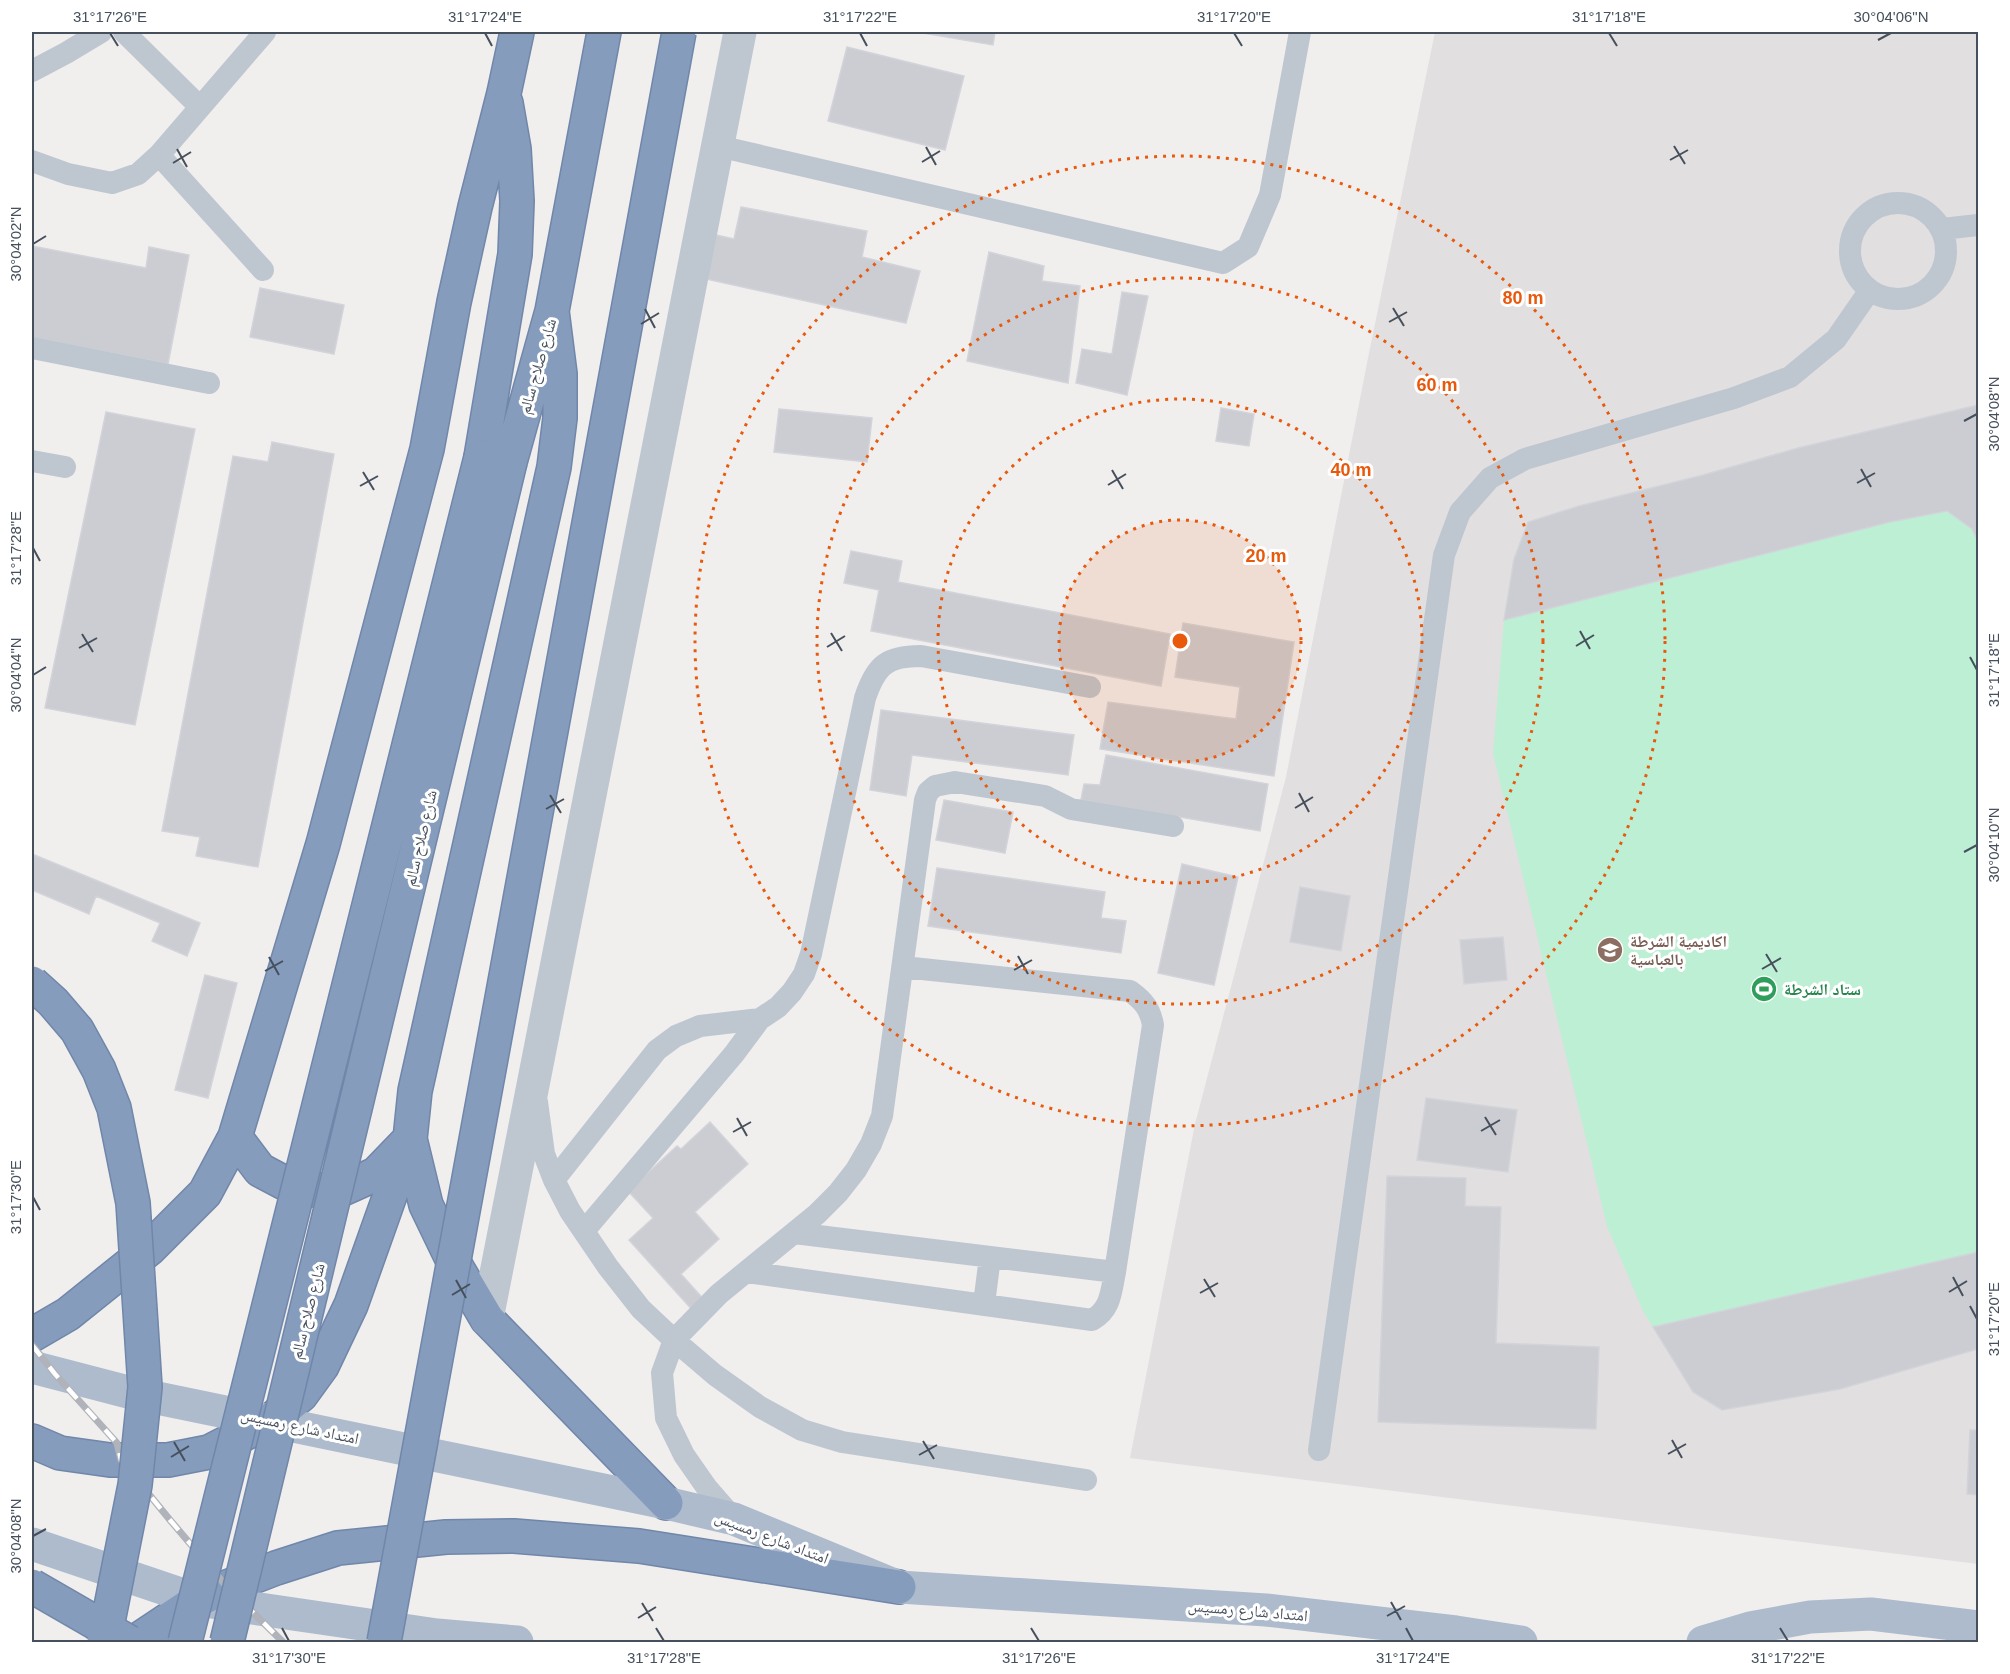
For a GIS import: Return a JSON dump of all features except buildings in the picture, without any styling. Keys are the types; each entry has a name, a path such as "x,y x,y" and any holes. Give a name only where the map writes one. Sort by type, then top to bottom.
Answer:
{"highway":[{"name":"شارع صلاح سالم","path":"227,1642 356,1110 495,459 515,254 517,201 514,149 504,93 517,32"},
{"name":"شارع صلاح سالم","path":"185,1642 495,459 552,311 604,32"},
{"path":"384,1642 679,32"},
{"path":"32,1335 68,1314 150,1249 205,1193 235,1137 323,844 424,460 474,207 504,93"},
{"path":"32,1441 60,1453 100,1459 168,1460 209,1452 271,1420 301,1395 322,1366 351,1305 410,1139 415,1091 554,467 560,418 560,374 552,311"},
{"path":"32,983 77,1029 99,1070 114,1108 133,1203 145,1387 135,1485 104,1642"},
{"path":"235,1137 260,1170 296,1189 338,1191 375,1174 410,1139"},
{"path":"410,1139 426,1205 454,1263 487,1319 666,1503"},
{"path":"135,1642 198,1600 276,1568 338,1548 446,1537 514,1536 639,1546 899,1587"},
{"path":"32,1586 129,1642"}],"main road":[{"name":"امتداد شارع رمسيس","path":"32,1367 128,1392 734,1518 899,1587 1266,1610 1521,1642"},
{"path":"32,1544 198,1600 437,1635 517,1642"},
{"path":"1703,1642 1750,1628 1810,1617 1871,1614 1978,1627"}],"street":[{"path":"487,1319 740,32"}],"lane":[{"path":"32,72 101,32"},
{"path":"124,32 200,107"},
{"path":"32,161 68,174 112,183 138,174 159,154 265,32"},
{"path":"717,146 1223,263 1248,247 1270,195 1300,32"},
{"path":"159,154 263,270"},
{"path":"1905,202 1933,216 1942,229 1947,244 1946,260 1940,276 1930,288 1916,297 1900,300 1884,297 1870,290 1858,279 1851,264 1850,249 1853,233 1862,219 1874,209 1888,203 1905,202"},
{"path":"1942,229 1978,225"},
{"path":"1319,1450 1444,555 1460,512 1490,478 1525,459 1734,398 1790,377 1836,339 1870,290"},
{"path":"32,348 208,383"},
{"path":"32,461 65,467"},
{"path":"584,1231 734,1054 760,1019 778,1007 804,974 811,954 865,698 871,679 884,664 902,656 921,656 1090,687"},
{"path":"734,1518 707,1488 684,1455 666,1419 662,1372 674,1340 719,1294 794,1233 838,1193 856,1170 871,1144 882,1116 925,800 928,792 935,786 955,782 1046,796 1071,809 1173,826"},
{"path":"747,1272 1092,1320 1106,1309 1110,1302 1154,1025 1150,1011 1142,999 1130,992 903,967"},
{"path":"554,1180 657,1050 676,1036 700,1026 760,1019"},
{"path":"534,1082 544,1154 570,1211 608,1267 641,1309 715,1375 760,1407 802,1430 842,1442 1086,1480"},
{"path":"794,1233 1115,1272"},
{"path":"984,1304 990,1257"}],"shaded area":[{"name":"اكاديمية الشرطة بالعباسية","path":"1435,32 1978,32 1978,1564 1130,1458 1195,1124 1286,777"}],"green space":[{"name":"ستاد الشرطة","path":"1978,405 1978,1349 1840,1389 1722,1410 1693,1392 1643,1311 1607,1226 1493,753 1504,620 1528,522 1579,506 1798,448"}],"railway":[{"path":"32,1345 117,1443 121,1460 170,1520 227,1587 283,1642"}],"place":[{"name":"اكاديمية الشرطة بالعباسية","path":"1610,950"},
{"name":"ستاد الشرطة","path":"1764,989"}]}
